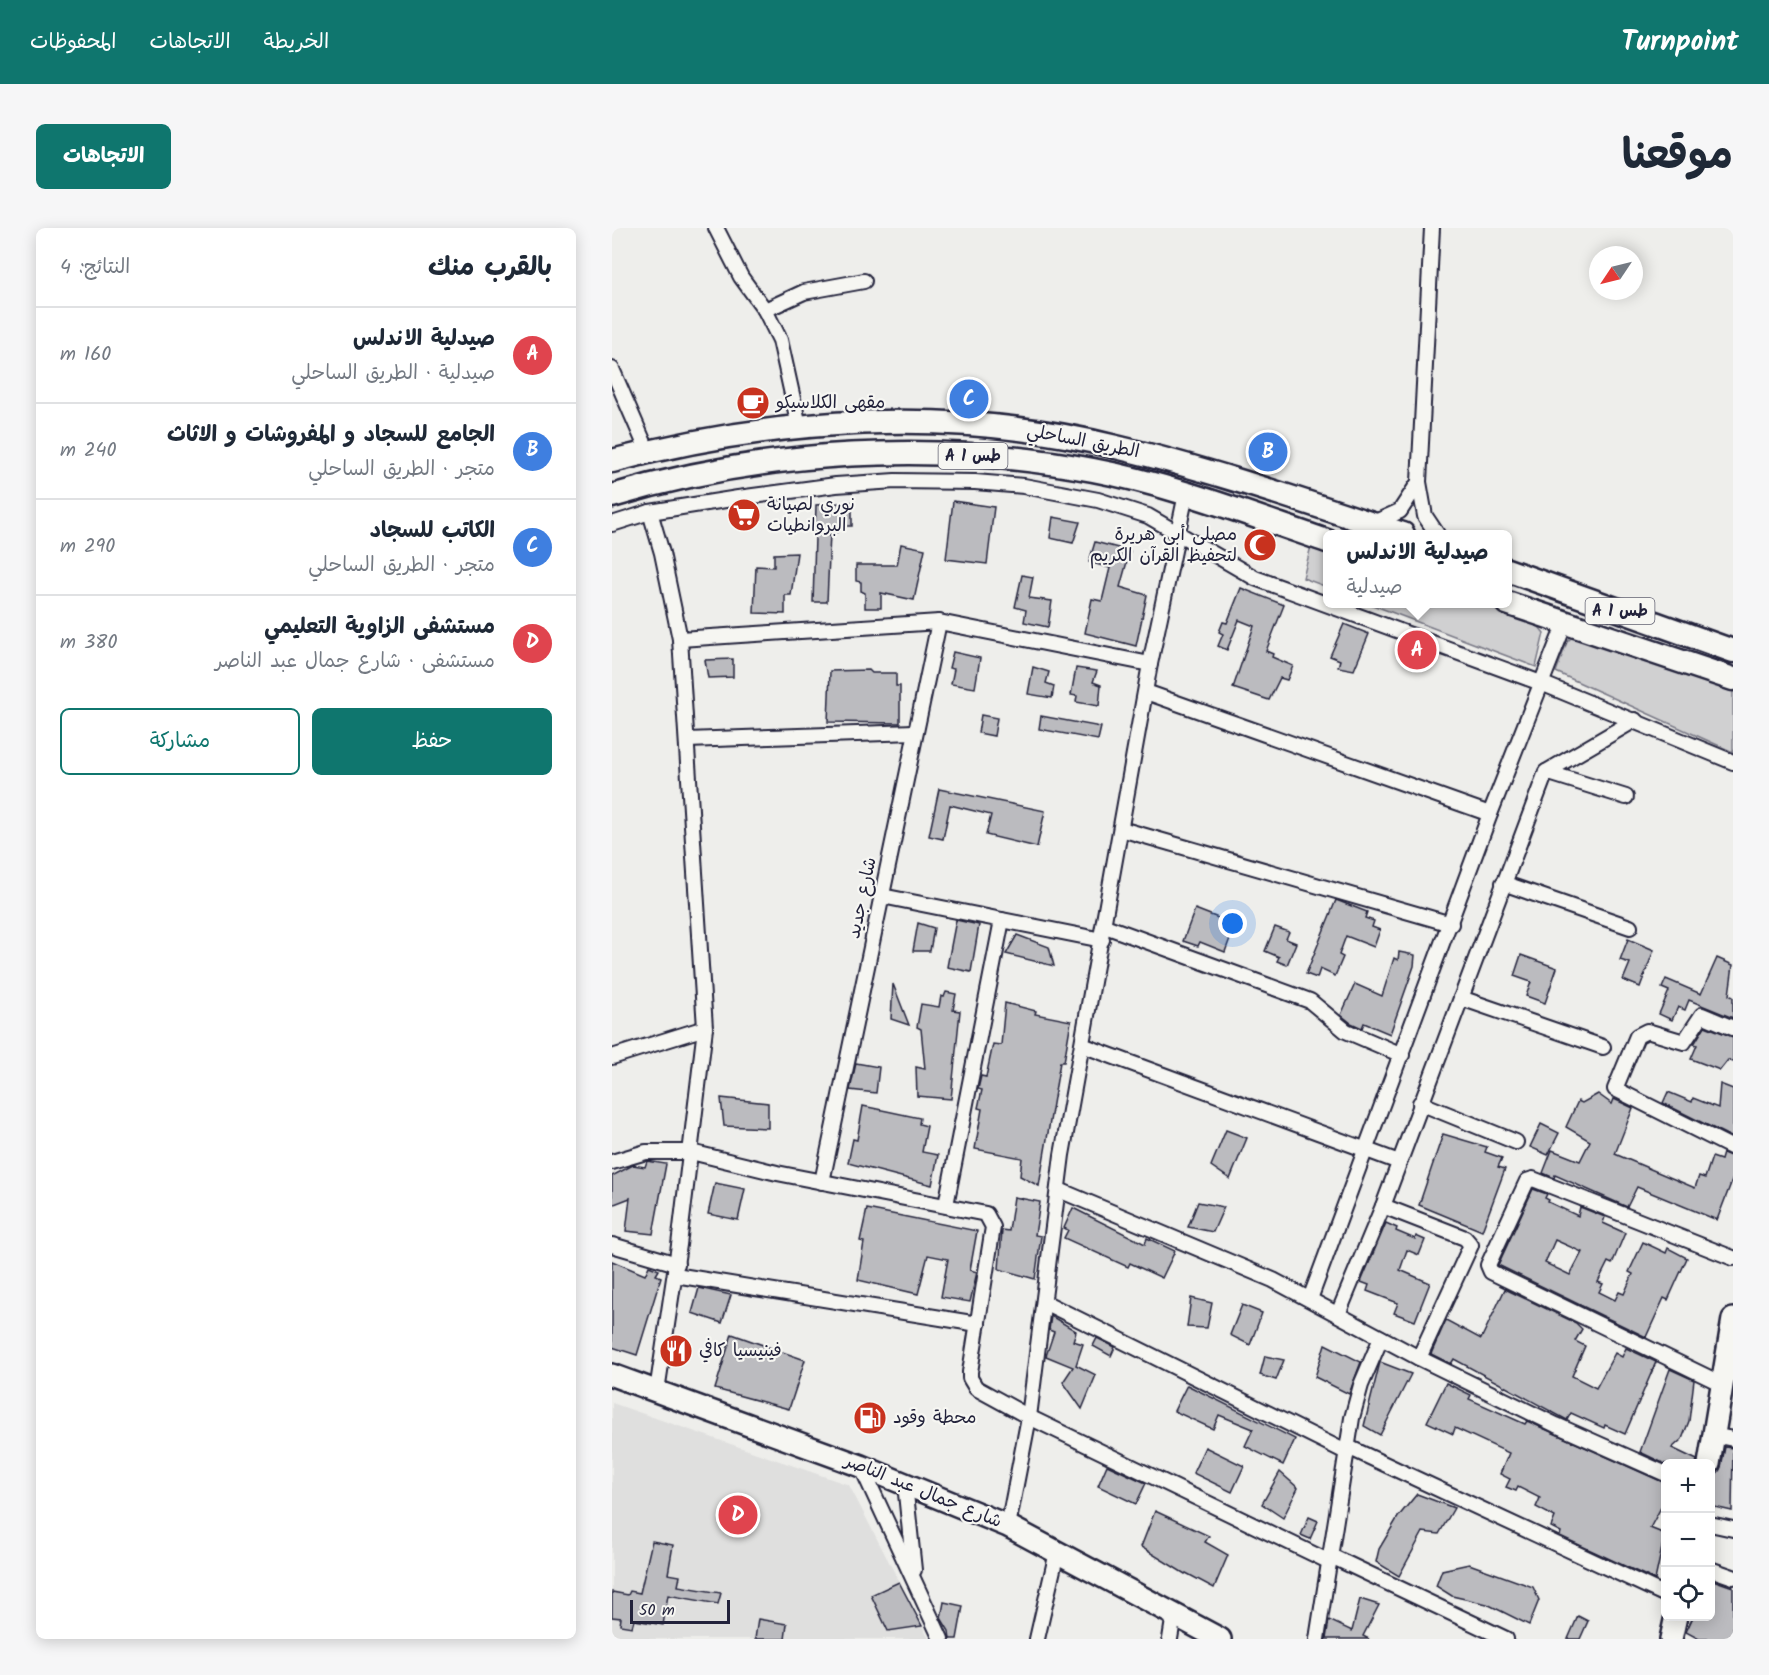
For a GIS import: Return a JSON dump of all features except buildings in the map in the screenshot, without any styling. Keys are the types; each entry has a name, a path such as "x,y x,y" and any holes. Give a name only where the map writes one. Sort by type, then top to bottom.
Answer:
{"highway":[{"name":"الطريق الساحلي","path":"612,461 648,452 799,426 939,422 1034,432 1114,446 1390,530"},
{"name":"الطريق الساحلي","path":"612,496 688,477 759,464 856,454 914,453 1048,463 1093,470 1186,494 1323,540"},
{"name":"A 1 طس","path":"1512,572 1729,648"},
{"name":"A 1 طس","path":"1512,605 1733,679"}],"main road":[{"path":"1711,1459 1723,1437 1722,1384 1730,1356 1733,1319"},
{"name":"شارع جمال عبد الناصر","path":"612,1375 861,1466 1008,1526 1220,1639"}],"street":[{"path":"716,228 741,277 765,310 785,357 799,426"},
{"path":"1432,228 1419,482 1425,516 1434,530"},
{"path":"765,310 804,292 864,281"},
{"path":"612,369 648,452"},
{"path":"612,524 650,512 836,485 895,481 975,482 1024,486 1122,506 1177,532 1255,578 1323,603"},
{"path":"1371,524 1400,511 1419,482"},
{"path":"1008,1526 1029,1417 1062,1155 1105,926 1150,664 1186,494"},
{"path":"650,512 662,553 680,639 705,1028 676,1269 657,1390"},
{"path":"1337,608 1541,683 1733,762"},
{"path":"680,639 939,622 1150,664"},
{"name":"شارع جديد","path":"822,1182 939,622"},
{"path":"1310,1299 1490,814 1565,623"},
{"path":"1146,692 1490,814"},
{"path":"1338,1314 1383,1206 1546,772 1635,720"},
{"path":"687,740 915,732"},
{"path":"1546,772 1626,797"},
{"path":"1121,829 1451,924"},
{"path":"1503,883 1630,927"},
{"path":"882,896 1102,940"},
{"path":"945,1205 1002,920"},
{"path":"1105,926 1310,1001 1346,1031 1402,1055"},
{"path":"1461,998 1603,1047"},
{"path":"1733,1028 1702,1015 1684,1042 1647,1031 1642,1032 1637,1036 1615,1089 1733,1148"},
{"path":"612,1057 705,1028"},
{"path":"1082,1045 1399,1162"},
{"path":"1420,1103 1516,1142"},
{"path":"612,1162 646,1152 691,1152 822,1182 981,1213 992,1222 970,1372 972,1383 1029,1417 1506,1639"},
{"path":"1722,1384 1491,1272 1488,1265 1527,1181 1533,1179 1733,1258"},
{"path":"1059,1190 1273,1280 1419,1358 1661,1472"},
{"path":"1383,1206 1465,1238 1471,1245 1419,1358"},
{"path":"612,1245 676,1269 978,1324"},
{"path":"1044,1302 1348,1450 1661,1593"},
{"path":"1317,1639 1358,1395 1381,1338"},
{"path":"861,1466 941,1639"},
{"path":"905,1484 916,1581"},
{"path":"1715,1525 1733,1528"},
{"path":"1037,1639 1057,1552"},
{"path":"1715,1571 1733,1577"},
{"path":"1170,1639 1174,1614"}],"shaded area":[{"path":"1312,542 1323,546 1323,586 1303,578"},
{"path":"1381,608 1495,608 1535,622 1544,633 1536,667"},
{"path":"1574,635 1733,688 1733,752 1556,672 1567,642"},
{"path":"612,1403 849,1485 929,1639 612,1639"}],"place":[{"name":"الكاتب للسجاد","path":"969,399"},
{"name":"مقهى الكلاسيكو","path":"753,403"},
{"name":"الجامع للسجاد و المفروشات و الاثاث","path":"1268,452"},
{"name":"نوري لصيانة البروانطيات","path":"744,515"},
{"name":"مصلى أبي هريرة لتحفيظ القرآن الكريم","path":"1260,545"},
{"name":"صيدلية الاندلس","path":"1417,650"},
{"name":"فينيسيا كافي","path":"676,1351"},
{"name":"محطة وقود","path":"870,1418"},
{"name":"مستشفى الزاوية التعليمي","path":"738,1515"}]}
